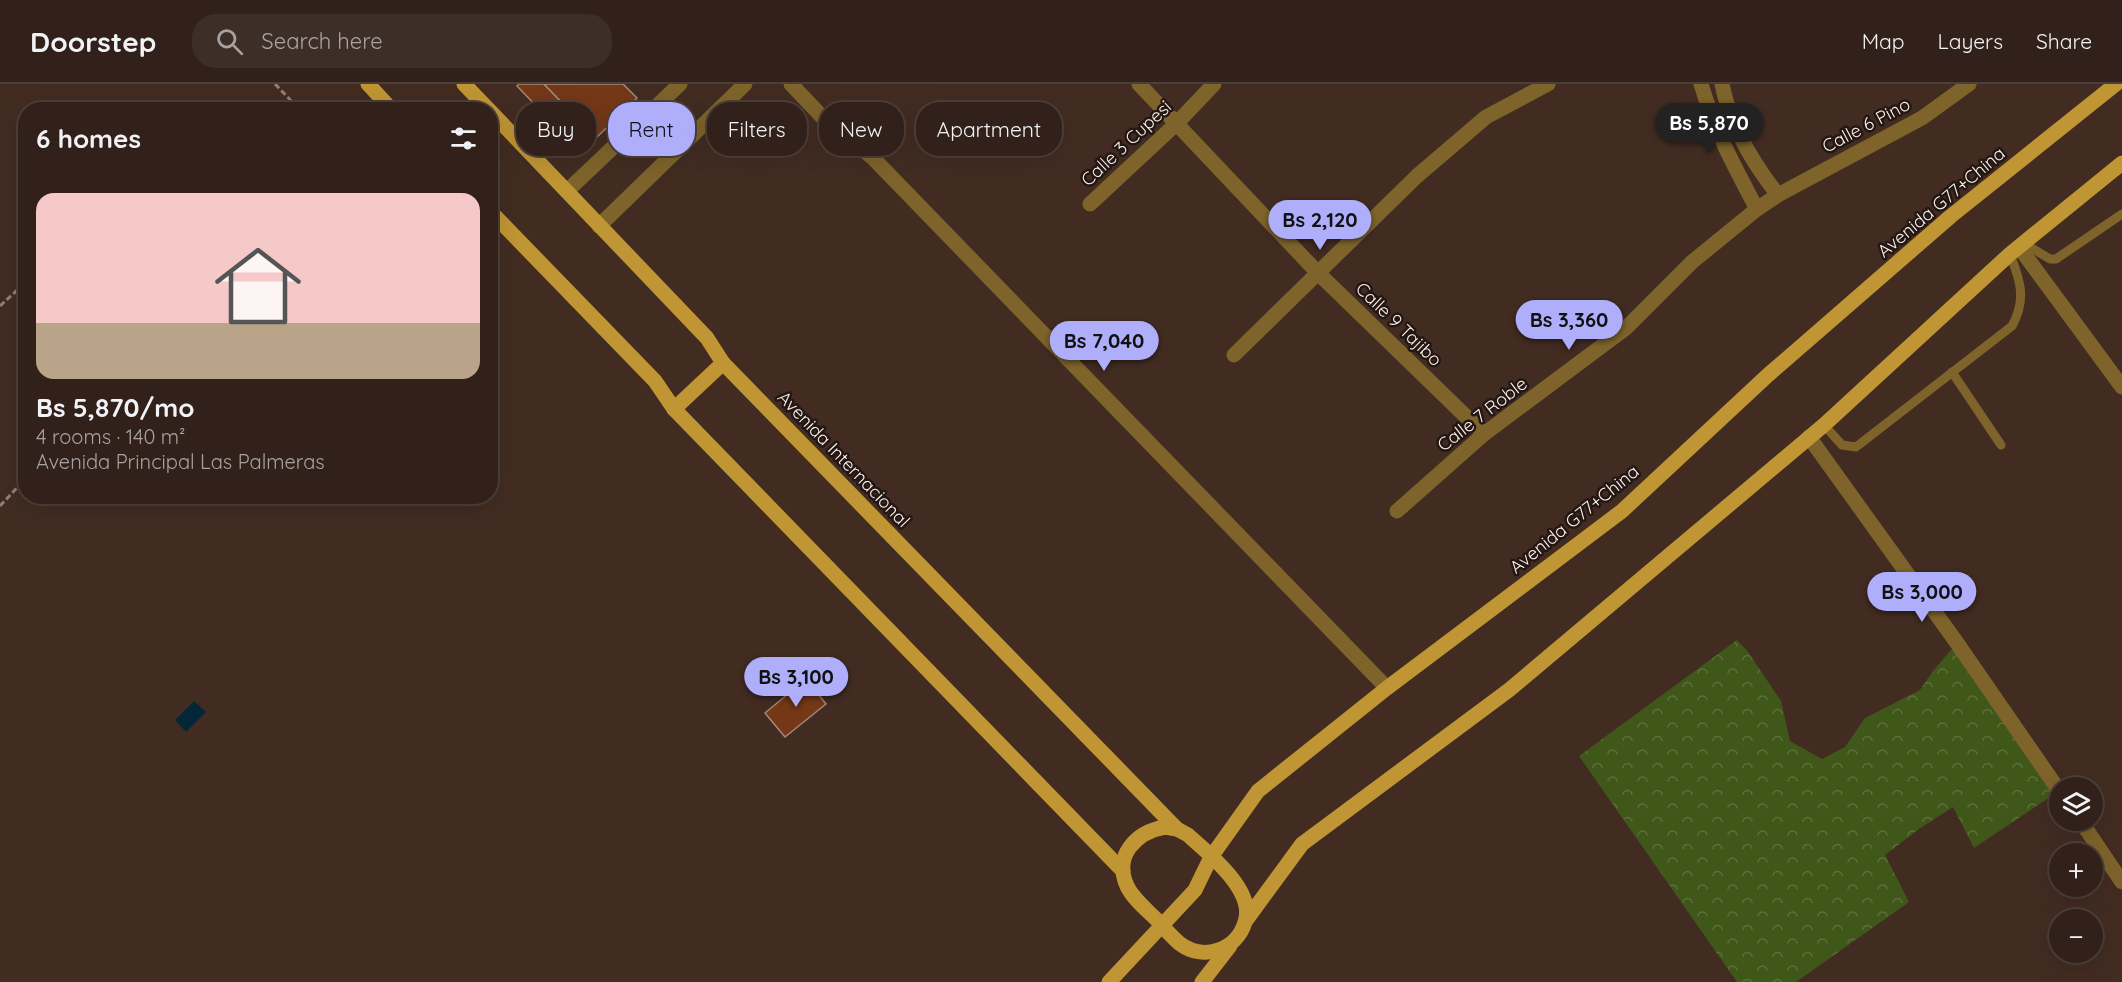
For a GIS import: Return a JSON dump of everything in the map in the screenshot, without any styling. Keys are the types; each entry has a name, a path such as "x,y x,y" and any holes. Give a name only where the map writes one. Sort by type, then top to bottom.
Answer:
{"main road":[{"path":"368,84 385,102"},
{"name":"Avenida Internacional","path":"464,84 482,102"},
{"name":"Avenida G77+China","path":"1109,982 1195,890 1211,857 1258,791 1387,688 1622,511 1768,375 1942,224 2116,84"},
{"name":"Avenida Internacional","path":"498,118 707,338 723,363 1177,829"},
{"path":"1202,982 1242,932 1247,919 1302,844 1509,690 1824,424 2017,248 2122,163"},
{"path":"498,219 655,381 674,409 1123,871"},
{"path":"674,409 723,363"},
{"path":"1233,943 1221,950 1207,953 1193,951 1180,944 1134,897 1126,884 1123,871 1125,857 1131,844 1141,835 1158,828 1177,829 1188,835 1242,892 1247,905 1247,919"}],"street":[{"path":"567,191 680,84"},
{"path":"599,226 745,84"},
{"path":"791,84 826,121 872,157 1387,688"},
{"name":"Calle 9 Tajibo","path":"1139,84 1317,272 1484,434"},
{"name":"Calle 3 Cupesi","path":"1090,204 1176,124 1214,84"},
{"path":"1234,355 1418,176 1486,117 1548,84"},
{"path":"1701,84 1709,111 1727,153 1757,209"},
{"path":"1722,84 1742,141 1760,172 1778,195"},
{"name":"Calle 6 Pino","path":"1757,209 1778,195 1922,118 1969,84"},
{"name":"Calle 7 Roble","path":"1397,511 1484,434 1626,328 1692,262 1757,209"},
{"path":"2017,248 2122,387"},
{"path":"1809,437 2050,777"},
{"path":"2087,831 2122,882"}],"lane":[{"path":"1824,424 1842,445 1857,447 2012,326 2020,307 2017,248 2056,259 2122,214"},
{"path":"1952,372 2001,445"}],"path":[{"path":"275,84 292,102"},
{"path":"0,306 18,289"},
{"path":"0,506 18,487"}],"green space":[{"path":"1737,640 1748,652 1781,701 1790,741 1822,759 1845,747 1865,718 1920,690 1957,643 2049,777 2049,798 1974,848 1953,807 1885,855 1909,902 1796,982 1737,982 1579,756"}],"water":[{"path":"194,701 206,712 186,732 175,720"}],"building":[{"path":"519,84 544,84 561,102 532,102 517,86"},
{"path":"544,84 623,84 637,98 633,102 608,102 608,126 596,138 596,102 561,102"},
{"path":"806,679 826,704 785,737 765,713"}]}
